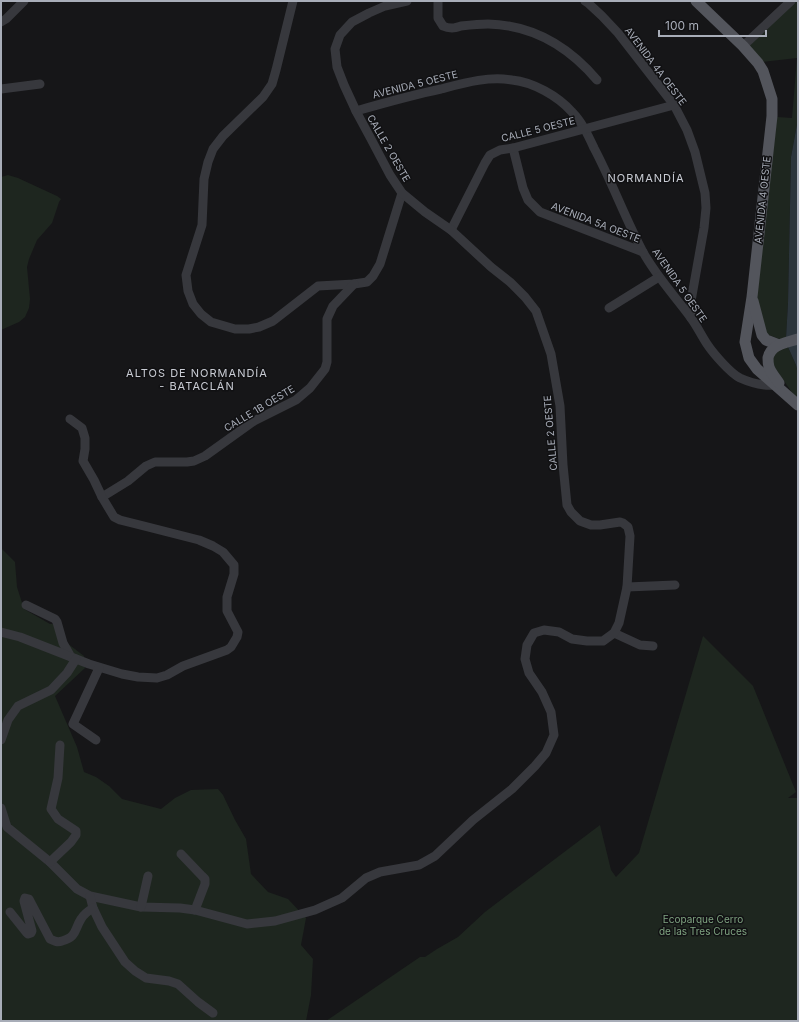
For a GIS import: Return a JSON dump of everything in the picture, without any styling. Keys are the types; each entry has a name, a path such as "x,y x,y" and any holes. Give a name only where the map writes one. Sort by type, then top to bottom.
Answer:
{"main road":[{"name":"AVENIDA 4 OESTE","path":"696,1 758,63 763,72 772,99 771,124 746,342 749,358 757,369 794,401"},
{"path":"752,297 762,335 766,340 781,344"},
{"path":"794,401 771,372 768,362 769,353 773,348 798,339"}],"street":[{"path":"1,22 24,1"},
{"path":"293,1 272,84 263,97 212,148 204,179 202,225 186,275 188,291 193,304 201,314 211,322 235,329 249,329 273,321 318,286 366,282 373,276 380,264 402,193"},
{"name":"CALLE 2 OESTE","path":"407,1 385,6 352,22 340,35 335,49 337,67 356,111 390,175 402,193 425,212 451,230 515,287 536,311 550,354 560,406 567,505 571,512 580,521 591,525 620,522 628,527 630,536 627,587 619,623 614,633"},
{"path":"438,1 438,18 443,26 452,28 489,24 525,30 541,36 569,52 588,69 597,80"},
{"name":"AVENIDA 4A OESTE","path":"585,1 618,33 674,105 687,130 695,152 705,193 706,208 704,228 691,300 691,318"},
{"path":"742,46 791,1"},
{"name":"AVENIDA 5 OESTE","path":"356,111 471,81 494,78 513,80 539,88 558,99 572,112 585,129 602,161 643,252 659,277 691,318 706,343 721,362 739,377 761,385 776,385"},
{"path":"1,89 40,84"},
{"name":"CALLE 5 OESTE","path":"451,230 490,155 500,150 513,148 674,105"},
{"name":"AVENIDA 5A OESTE","path":"513,148 523,188 528,200 540,212 643,252"},
{"path":"609,308 659,277"},
{"name":"CALLE 1B OESTE","path":"102,497 128,481 146,466 155,462 187,462 194,461 205,456 254,422 296,400 310,388 325,369 327,362 327,318 333,306 354,284"},
{"path":"1,632 20,637 100,668 138,677 157,678 231,648 237,637 238,632 227,611 227,597 234,574 234,565 223,552 198,540 120,520 114,517 83,460 85,438 82,428 70,419"},
{"path":"627,587 675,585"},
{"path":"26,606 55,619 63,643 73,658"},
{"path":"1,808 7,827 50,862 77,889 90,896 141,907 195,910 247,924 275,921 315,910 342,898 366,878 380,872 419,865 435,856 473,820 512,789 535,766 546,753 554,735 551,712 542,692 529,673 525,659 527,645 534,633 544,630 559,632 572,639 602,641 614,633 640,645 653,646"},
{"path":"1,740 8,720 18,706 51,690 67,673 73,658"},
{"path":"96,740 73,724 100,668"},
{"path":"50,862 71,842 76,835 76,831 58,819 51,809 58,778 60,745"},
{"path":"181,854 205,879 206,884 195,910"},
{"path":"141,907 148,876"},
{"path":"90,896 92,908 102,927 125,962 146,978 169,981 178,984 213,1013"},
{"path":"10,912 28,934 31,933 32,931 24,901 25,898 30,899 50,939 54,942 58,942 69,940 76,932 80,920 92,908"}],"green space":[{"path":"791,1 798,1 798,119 791,157 788,303 786,338 782,340 764,333 757,296 777,117 792,118 797,58 762,62 745,43"},
{"path":"8,175 18,178 61,199 52,223 37,240 29,259 27,267 30,299 29,308 25,317 19,322 1,330 1,177"},
{"path":"788,347 798,372 798,398 793,394 773,365 773,355 777,351"},
{"path":"1,548 15,562 17,587 24,609 50,624 59,624 67,643 84,656 85,668 55,696 77,747 84,772 96,777 109,786 122,799 161,809 175,798 191,790 218,789 223,795 246,839 251,874 268,892 288,899 306,918 301,945 313,959 311,995 306,1021 1,1021"},
{"name":"Ecoparque Cerro de las Tres Cruces","path":"703,636 753,686 796,792 788,798 798,798 798,1021 326,1021 420,957 425,957 458,937 485,912 600,825 611,870 616,877 639,853"}],"shaded area":[{"path":"798,119 798,372 786,338 791,157"}],"district":[{"name":"NORMANDÍA","path":"646,178"},
{"name":"ALTOS DE NORMANDÍA - BATACLÁN","path":"197,379"}]}
